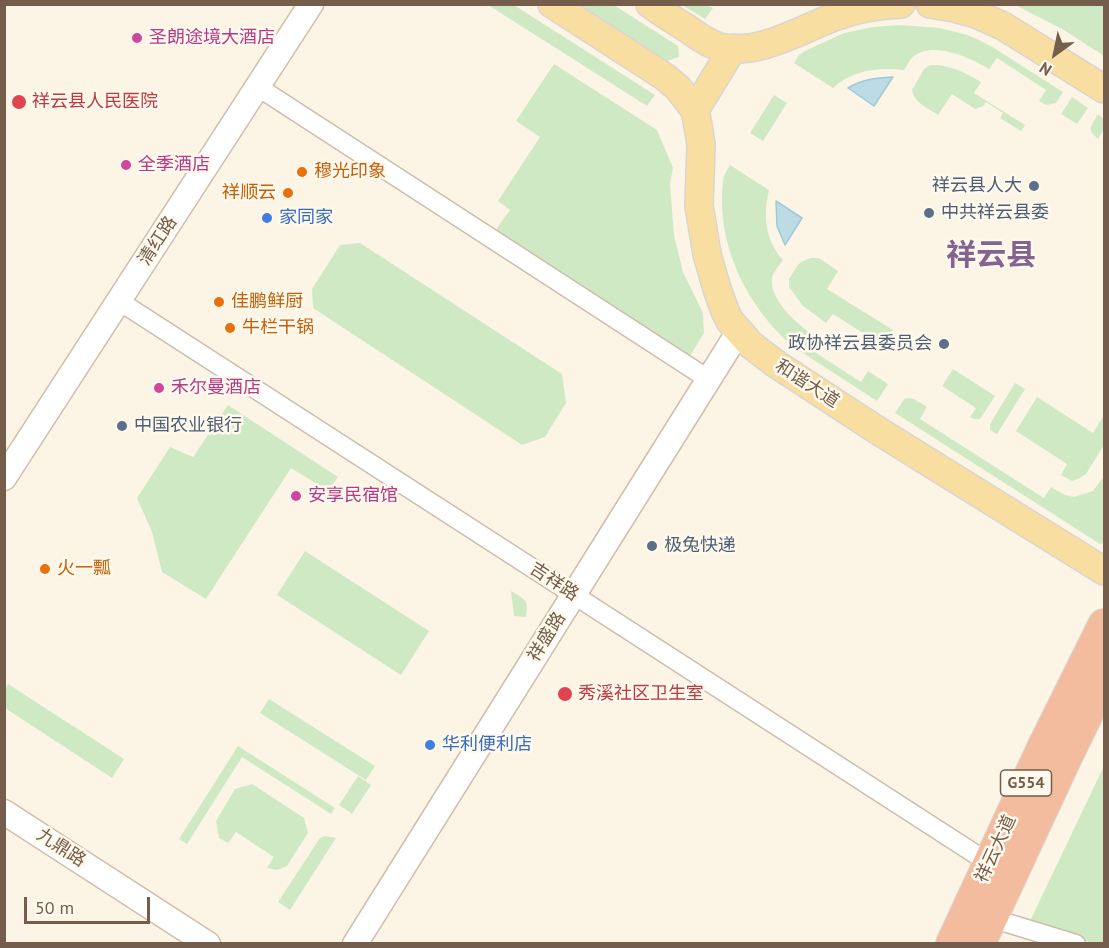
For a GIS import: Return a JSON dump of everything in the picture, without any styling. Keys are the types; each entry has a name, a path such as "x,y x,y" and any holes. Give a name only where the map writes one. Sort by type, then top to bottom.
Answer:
{"highway":[{"name":"祥云大道","path":"985,931 1000,869 1044,746 1104,625"},
{"name":"祥云大道","path":"952,944 1000,869 1066,756 1104,679"}],"main road":[{"name":"和谐大道","path":"552,4 665,77 678,88 694,110 700,145 699,206 707,254 725,311 730,321 751,345 877,430 1104,572"},
{"path":"650,4 705,40 720,47 732,48 775,42 859,9 901,4"},
{"path":"930,4 976,14 1003,26 1104,89"},
{"path":"694,110 732,48"}],"street":[{"name":"清红路","path":"4,478 311,4"},
{"path":"258,87 708,379"},
{"name":"吉祥路","path":"119,301 1000,869"},
{"name":"祥盛路","path":"355,944 739,331"},
{"name":"九鼎路","path":"4,812 208,944"},
{"path":"985,931 1076,944"}],"green space":[{"path":"488,5 514,5 655,95 647,106"},
{"path":"578,5 614,5 678,46 679,57 667,61"},
{"path":"682,5 707,5 713,8 705,19"},
{"path":"1015,5 1104,5 1104,56 1064,30"},
{"path":"901,25 940,28 967,35 994,48 1063,92 1056,103 1046,105 1039,101 1046,90 997,58 989,69 962,56 940,50 920,53 912,58 904,70 866,71 849,77 833,88 794,63 805,51 844,33 873,27"},
{"path":"554,64 657,130 673,168 670,184 674,235 683,272 703,313 704,333 690,356 495,231 510,210 498,201 540,137 516,121"},
{"path":"930,65 956,69 981,82 974,93 1025,125 1021,131 1000,118 1003,113 986,102 975,109 952,94 938,115 922,105 913,95 912,90 924,69"},
{"path":"774,95 787,103 763,141 750,133"},
{"path":"1072,97 1088,108 1077,124 1061,114"},
{"path":"1098,114 1104,119 1104,129 1098,139 1090,128"},
{"path":"730,165 769,190 766,209 767,227 772,244 783,260 772,277 776,297 795,321 817,338 810,349 861,382 868,371 888,384 877,401 792,346 763,315 751,297 740,278 726,238 722,195 723,183"},
{"path":"360,243 562,374 566,403 545,437 522,445 313,308 312,289 340,245"},
{"path":"819,258 838,271 827,289 893,330 883,346 833,314 826,323 803,306 789,287 789,279 801,262"},
{"path":"953,369 995,396 980,419 970,417 976,408 942,386"},
{"path":"1015,383 1025,389 997,434 990,430 990,424"},
{"path":"1037,397 1093,433 1104,415 1104,445 1086,474 1080,478 1072,481 1061,475 1067,464 1016,431"},
{"path":"909,398 927,407 920,419 1044,498 1051,487 1074,497 1093,491 1104,476 1104,543 1100,544 895,413 904,399"},
{"path":"228,405 338,477 328,491 291,468 206,599 162,572 152,532 137,498 170,447 193,457"},
{"path":"305,551 429,631 401,675 277,595"},
{"path":"511,591 527,604 526,617 514,616"},
{"path":"8,684 124,759 112,778 5,708 5,689"},
{"path":"269,699 375,766 366,780 260,713"},
{"path":"238,746 335,808 331,814 242,757 187,844 179,839"},
{"path":"1104,766 1104,943 1093,943 1029,923"},
{"path":"358,776 371,785 352,814 339,805"},
{"path":"252,784 304,818 308,833 287,866 277,870 267,868 274,857 236,832 228,843 219,838 216,821 235,789"},
{"path":"325,836 336,838 290,910 278,902 320,838"}],"water":[{"path":"893,77 874,106 848,88 864,81"},
{"path":"776,201 802,218 785,245 777,226"}],"place":[{"name":"圣朗途境大酒店","path":"137,38"},
{"name":"祥云县人民医院","path":"19,102"},
{"name":"全季酒店","path":"126,165"},
{"name":"穆光印象","path":"302,172"},
{"name":"祥云县人大","path":"1034,186"},
{"name":"祥顺云","path":"288,193"},
{"name":"中共祥云县委","path":"929,213"},
{"name":"家同家","path":"267,218"},
{"name":"佳鹏鲜厨","path":"219,302"},
{"name":"牛栏干锅","path":"230,328"},
{"name":"政协祥云县委员会","path":"944,344"},
{"name":"禾尔曼酒店","path":"159,388"},
{"name":"中国农业银行","path":"122,426"},
{"name":"安享民宿馆","path":"296,496"},
{"name":"极兔快递","path":"652,546"},
{"name":"火一瓢","path":"45,569"},
{"name":"秀溪社区卫生室","path":"565,694"},
{"name":"华利便利店","path":"430,745"}],"district":[{"name":"祥云县","path":"991,256"}]}
